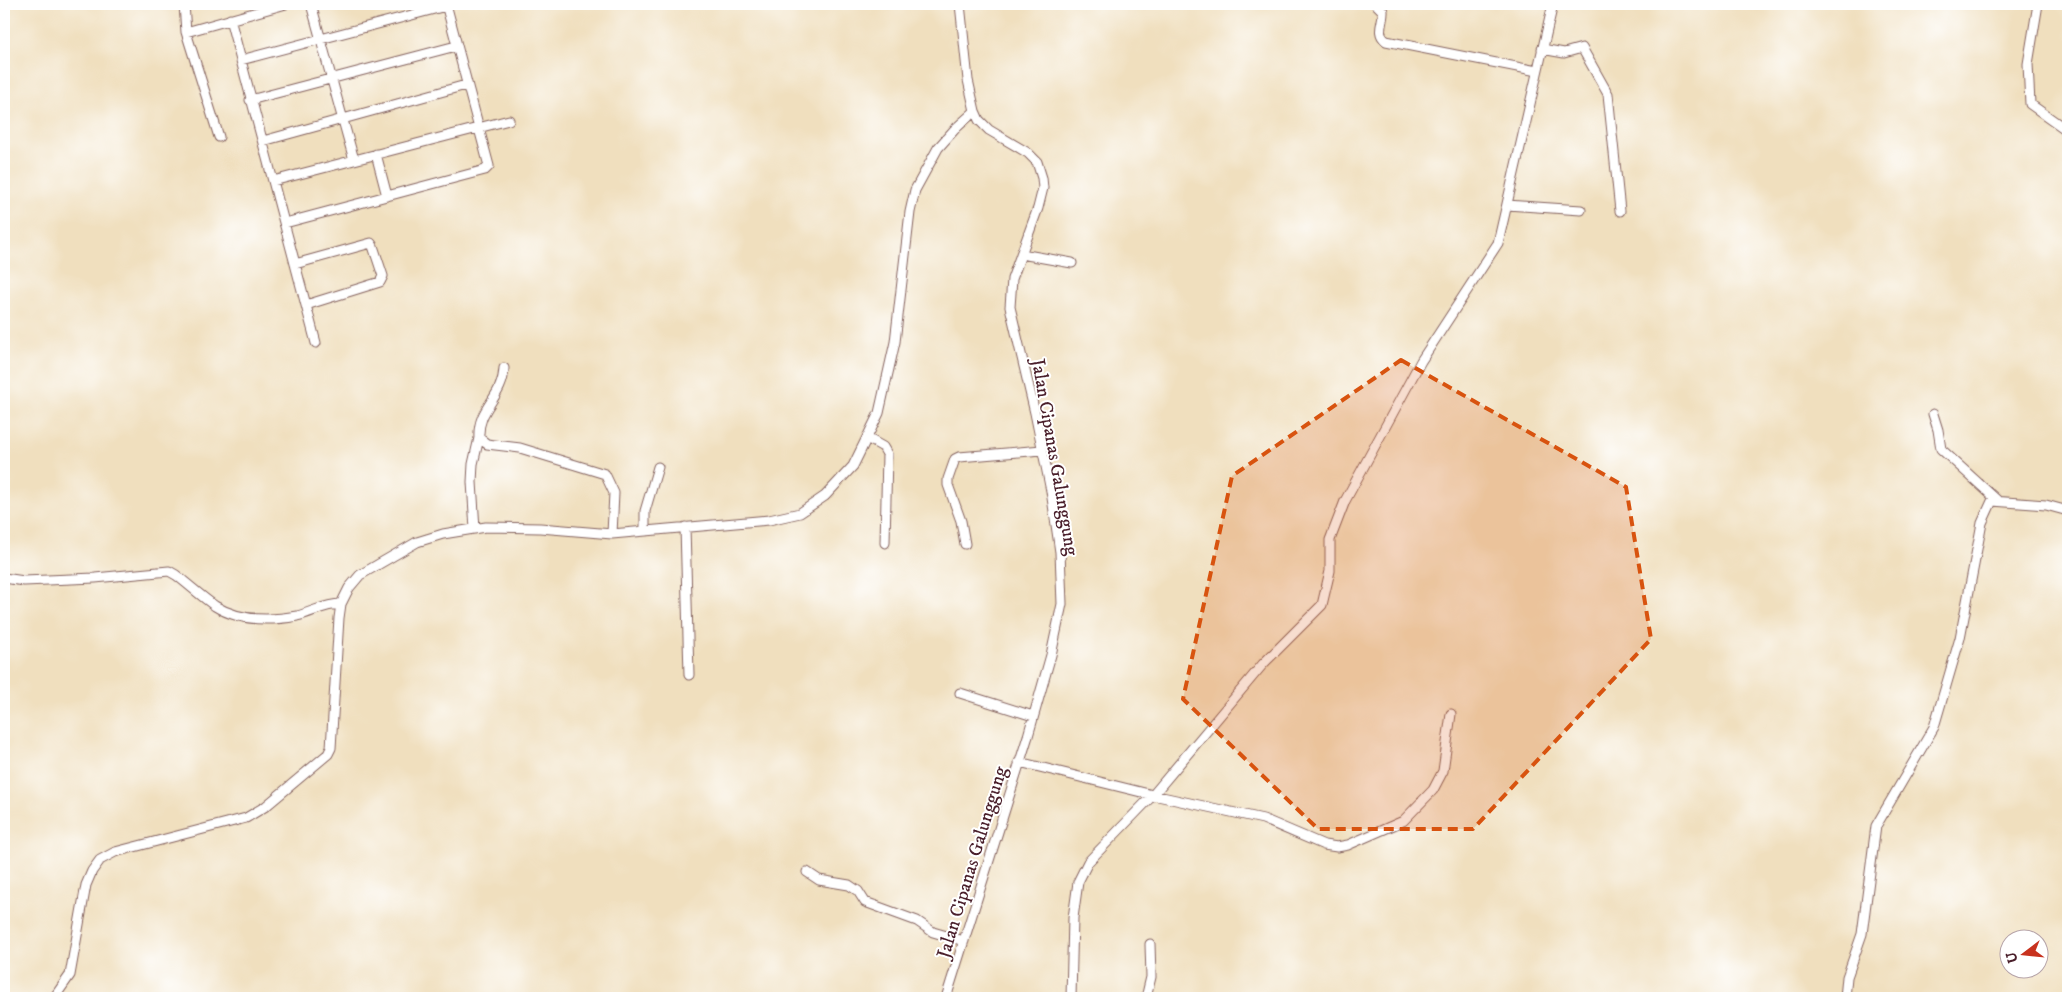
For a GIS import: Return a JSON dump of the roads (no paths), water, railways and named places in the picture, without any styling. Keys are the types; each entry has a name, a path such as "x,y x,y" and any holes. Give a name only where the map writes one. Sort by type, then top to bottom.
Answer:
{"street":[{"path":"184,4 186,32 219,137"},
{"path":"186,32 286,4"},
{"path":"311,4 354,160"},
{"name":"Jalan Cipanas Galunggung","path":"946,998 1033,716 1051,654 1062,604 1060,552 1037,450 1010,307 1012,279 1038,208 1043,188 1042,178 1037,162 1028,153 988,130 979,120 968,80 960,4"},
{"path":"1376,4 1383,11 1380,30 1381,35 1386,41 1537,71"},
{"path":"1071,998 1073,918 1078,882 1088,862 1153,795 1262,664 1322,605 1330,571 1330,540 1345,501 1422,361 1498,243 1553,4"},
{"path":"2038,4 2028,64 2030,104 2068,131"},
{"path":"241,60 446,5 466,85 489,163 487,168 285,223"},
{"path":"230,19 316,343"},
{"path":"250,100 456,46"},
{"path":"1542,49 1564,53 1582,48 1605,88 1610,104 1620,211"},
{"path":"263,142 466,85"},
{"path":"54,998 70,975 86,885 92,870 100,860 115,852 246,818 266,806 328,754 331,748 338,618 341,604 349,588 360,575 417,542 443,534 486,527 540,528 612,534 769,520 800,514 825,496 853,466 879,413 895,342 910,212 915,190 938,148 975,111"},
{"path":"273,181 509,120"},
{"path":"376,154 387,196"},
{"path":"1507,205 1581,210"},
{"path":"296,264 371,243 383,276 380,282 306,305"},
{"path":"1021,254 1072,263"},
{"path":"475,529 472,464 479,438 478,424 502,385 504,368"},
{"path":"1933,414 1941,449 1998,501"},
{"path":"479,438 487,444 520,448 604,474 614,493 612,534"},
{"path":"867,438 883,447 887,454 885,543"},
{"path":"964,544 961,521 948,482 955,459 959,457 1037,450"},
{"path":"646,530 645,511 658,467"},
{"path":"1845,998 1847,977 1862,934 1876,826 1934,727 1960,638 1982,523 1992,501 2046,505 2068,511"},
{"path":"685,527 689,675"},
{"path":"4,578 24,581 95,578 169,571 215,605 228,612 248,618 269,620 307,614 331,604 341,604"},
{"path":"960,693 1033,716"},
{"path":"1019,762 1153,795 1263,819 1324,845 1343,846 1403,821 1434,790 1442,771 1450,714"},
{"path":"807,872 819,880 849,885 858,890 865,902 917,921 933,932 964,941"},
{"path":"1146,998 1151,977 1150,944"}]}
